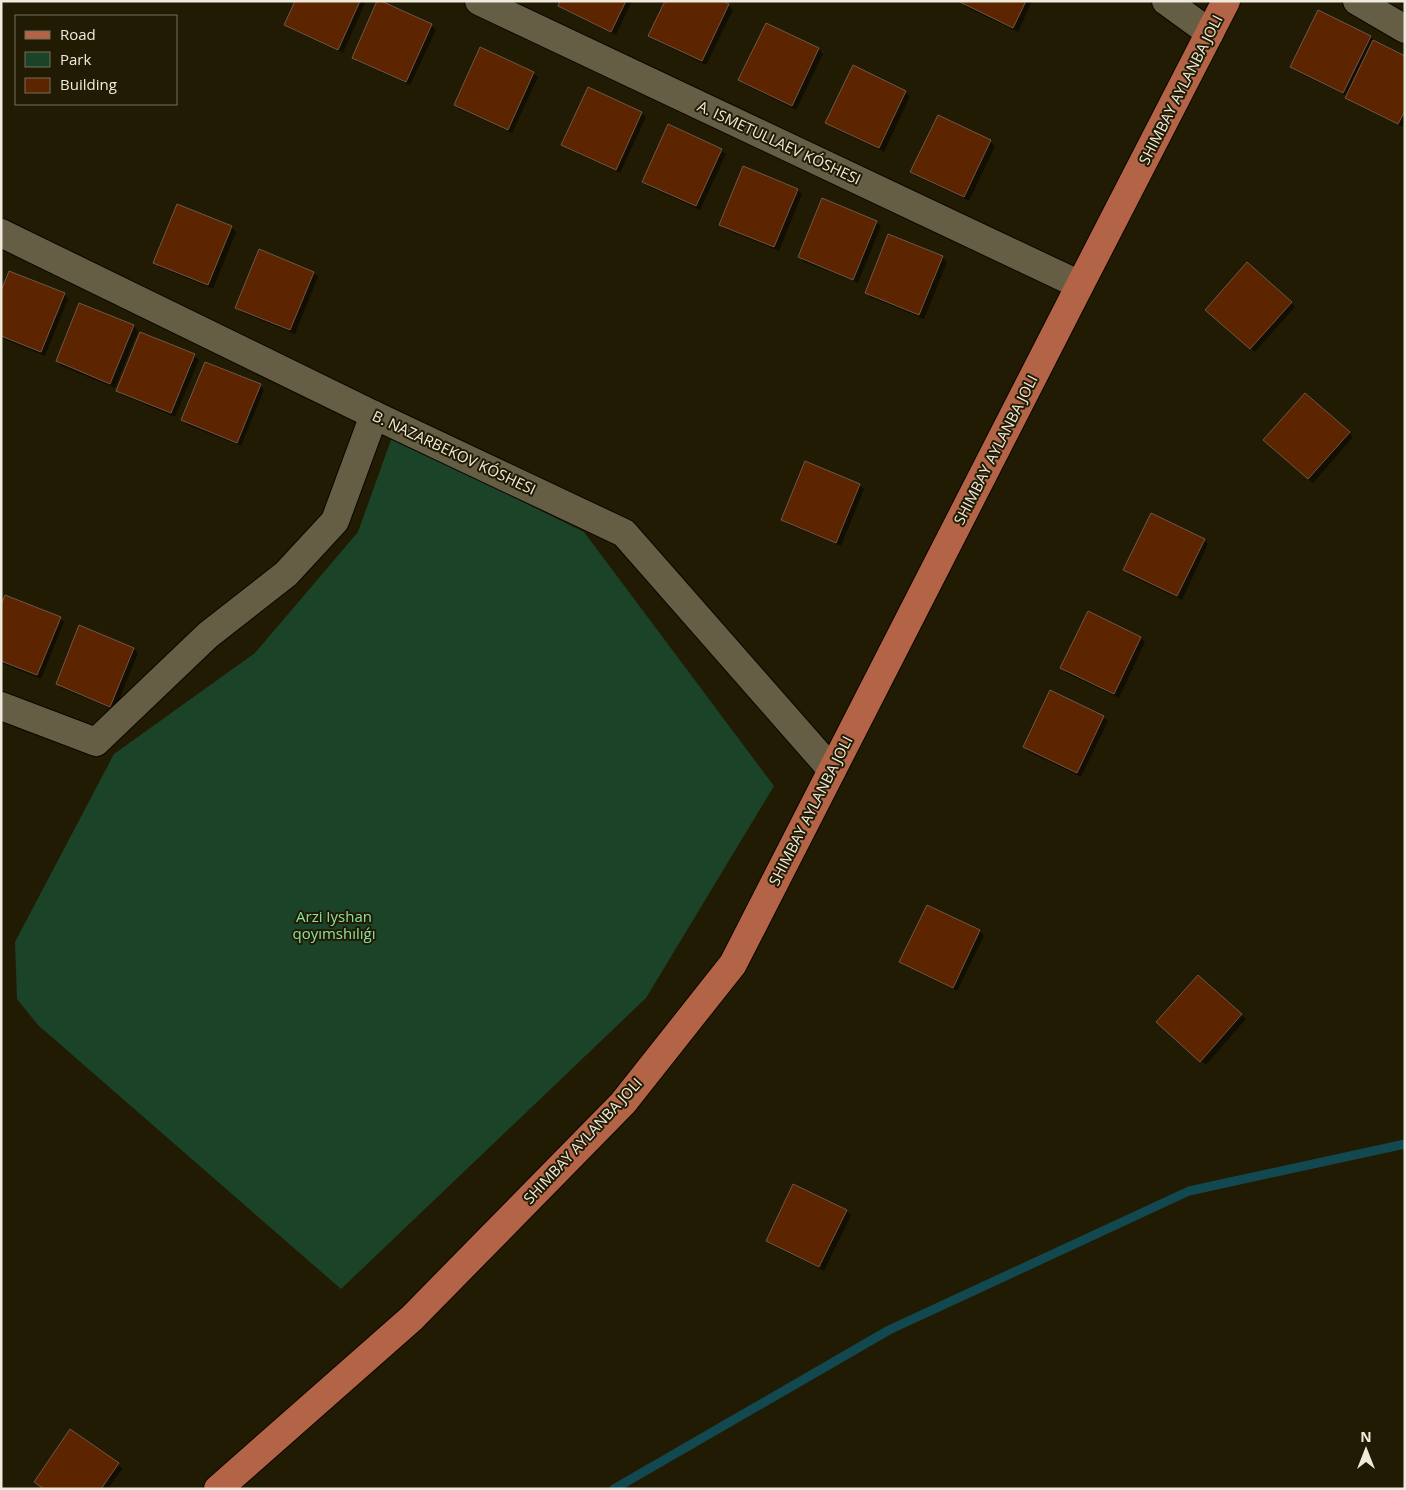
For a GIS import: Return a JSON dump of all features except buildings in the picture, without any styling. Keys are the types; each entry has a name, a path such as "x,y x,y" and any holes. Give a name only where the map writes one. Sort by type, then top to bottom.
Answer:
{"main road":[{"path":"218,1489 412,1318 623,1103 733,964 1226,1"}],"street":[{"name":"A. ISMETULLAEV KÓSHESI","path":"479,1 1080,285"},
{"path":"1166,1 1210,33"},
{"path":"1357,1 1405,29"},
{"name":"B. NAZARBEKOV KÓSHESI","path":"1,232 374,415 624,533 832,770"},
{"path":"1,706 96,742 208,636 286,574 335,521 374,415"}],"green space":[{"name":"Arzi Iyshan qoyımshılıǵı","path":"392,437 584,532 774,786 646,998 341,1289 38,1025 17,999 15,942 114,754 255,653 358,532"}],"waterway":[{"path":"614,1489 889,1330 1189,1191 1405,1144"}]}
